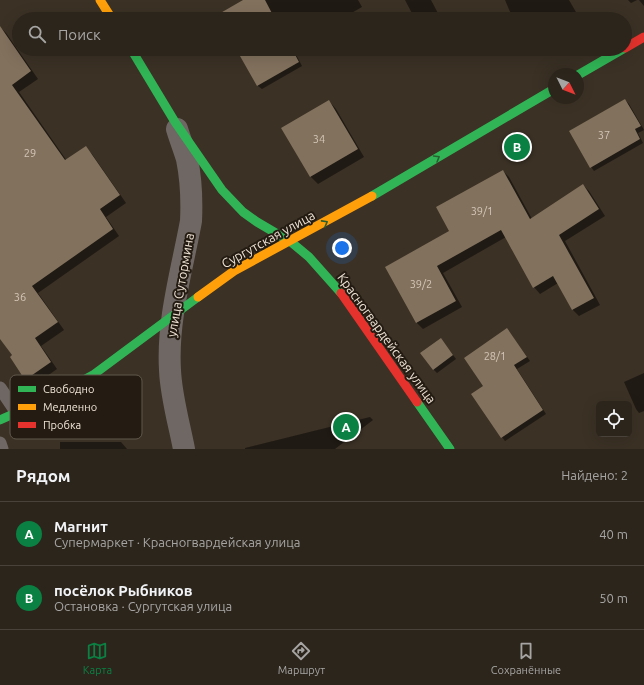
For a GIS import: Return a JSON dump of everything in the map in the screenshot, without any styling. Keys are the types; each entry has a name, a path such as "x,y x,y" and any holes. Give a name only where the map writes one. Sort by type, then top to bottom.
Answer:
{"street":[{"path":"100,0 108,12"},
{"path":"632,46 642,43"},
{"name":"Красногвардейская улица","path":"135,56 175,122 222,190 232,202 257,222 291,242 309,257 340,292 450,449"},
{"path":"584,71 610,56"},
{"name":"Сургутская улица","path":"93,375 234,271 291,242 359,204 548,93"},
{"name":"улица Сутормина","path":"175,122 187,159 191,205 189,228 172,316 170,346 170,371 184,449"},
{"name":"Сургутская улица","path":"0,420 10,415"}],"lane":[{"path":"0,388 10,402"},
{"path":"0,443 2,449"}],"building":[{"path":"243,0 265,0 271,12 222,12"},
{"path":"0,26 12,43 12,56 21,56 31,71 12,85 65,160 86,146 120,195 100,209 113,229 32,286 58,322 35,338 51,362 32,375 22,375 10,357 12,355 0,339"},
{"path":"240,56 296,56 299,62 257,86"},
{"path":"625,99 641,126 635,129 640,139 590,168 569,131"},
{"path":"329,100 358,149 310,177 281,128"},
{"path":"503,170 530,219 583,184 599,209 559,235 594,298 572,310 553,276 533,288 501,230 437,266 456,301 416,323 385,267 449,231 436,207"},
{"path":"507,328 527,357 514,365 543,410 501,438 471,394 483,386 464,358"},
{"path":"441,338 453,355 433,370 420,353"}],"traffic: fast":[{"path":"135,56 175,122 222,190 243,212 291,242 309,257 341,293"},
{"path":"584,72 611,56"},
{"path":"372,196 548,93"},
{"path":"93,375 198,297"},
{"path":"417,402 450,449"},
{"path":"0,420 10,416"}],"traffic: slow":[{"path":"100,0 108,12"},
{"path":"198,297 234,271 372,196"}],"traffic: jam":[{"path":"632,44 644,37"},
{"path":"341,293 417,402"}],"place":[{"name":"посёлок Рыбников","path":"517,147"},
{"name":"Магнит","path":"346,427"}]}
